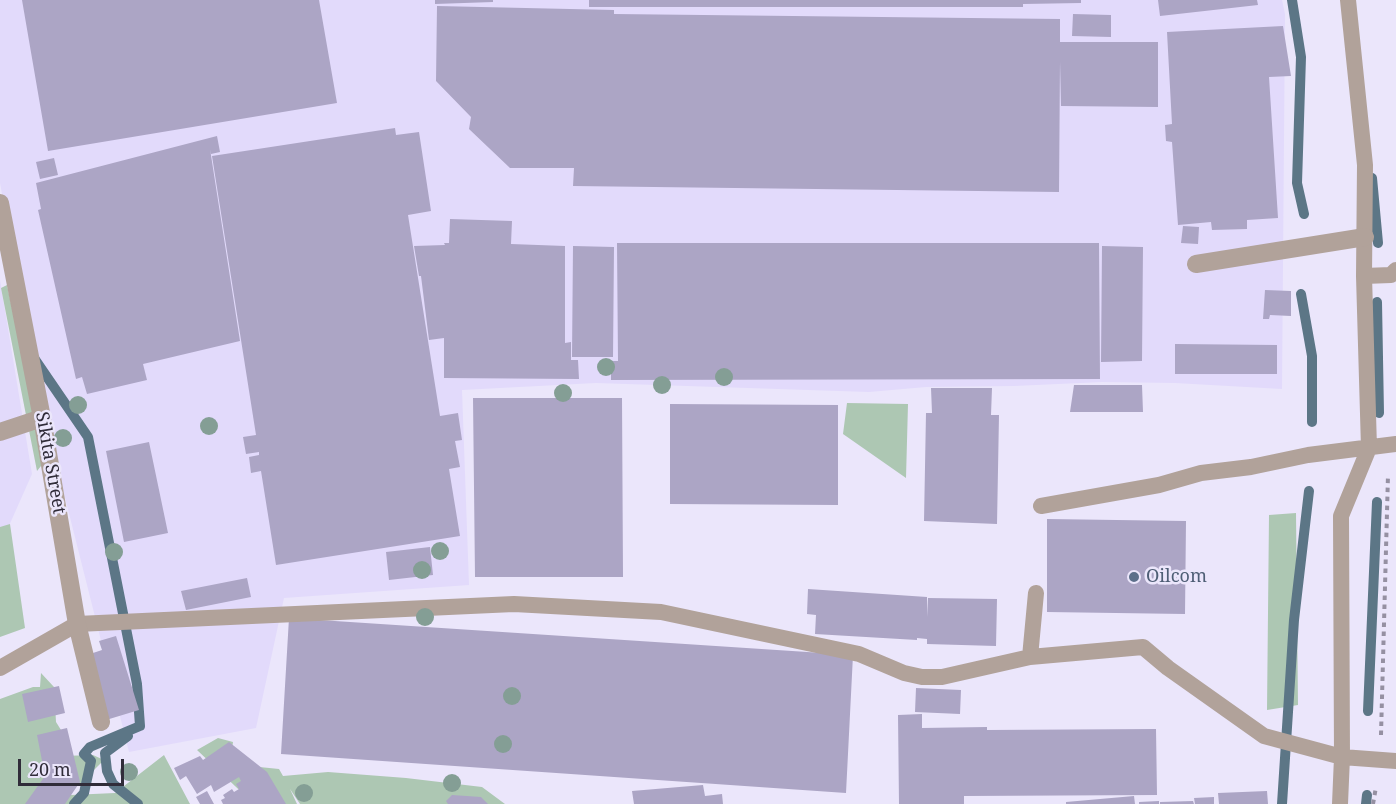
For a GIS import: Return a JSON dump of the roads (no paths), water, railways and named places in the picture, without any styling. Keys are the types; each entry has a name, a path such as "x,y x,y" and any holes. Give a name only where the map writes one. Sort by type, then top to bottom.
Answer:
{"street":[{"name":"Sikita Street","path":"0,203 42,418 77,624 101,722"},
{"path":"1196,264 1365,237"},
{"path":"0,432 42,418"}],"lane":[{"path":"1340,804 1342,757 1341,516 1370,448 1364,276 1365,165 1348,0"},
{"path":"1364,276 1392,275 1396,270"},
{"path":"1041,506 1159,485 1201,473 1251,467 1308,455 1396,444"},
{"path":"1030,657 1036,593"},
{"path":"0,668 77,624 514,604 661,612 859,654 904,673 922,677 942,677 1030,657 1143,647 1168,668 1264,736 1342,757 1396,761"}],"waterway":[{"path":"1292,0 1301,57 1297,183 1304,214"},
{"path":"1372,178 1378,243"},
{"path":"1301,294 1312,356 1312,422"},
{"path":"1377,302 1379,413"},
{"path":"34,358 88,437 137,684 140,726 90,747 84,754 91,761 84,793 74,804"},
{"path":"1282,804 1294,620 1309,491"},
{"path":"1368,711 1377,502"},
{"path":"128,736 105,753 107,771 113,784 138,804"},
{"path":"1366,804 1367,795"}],"place":[{"name":"Oilcom","path":"1134,577"}]}
